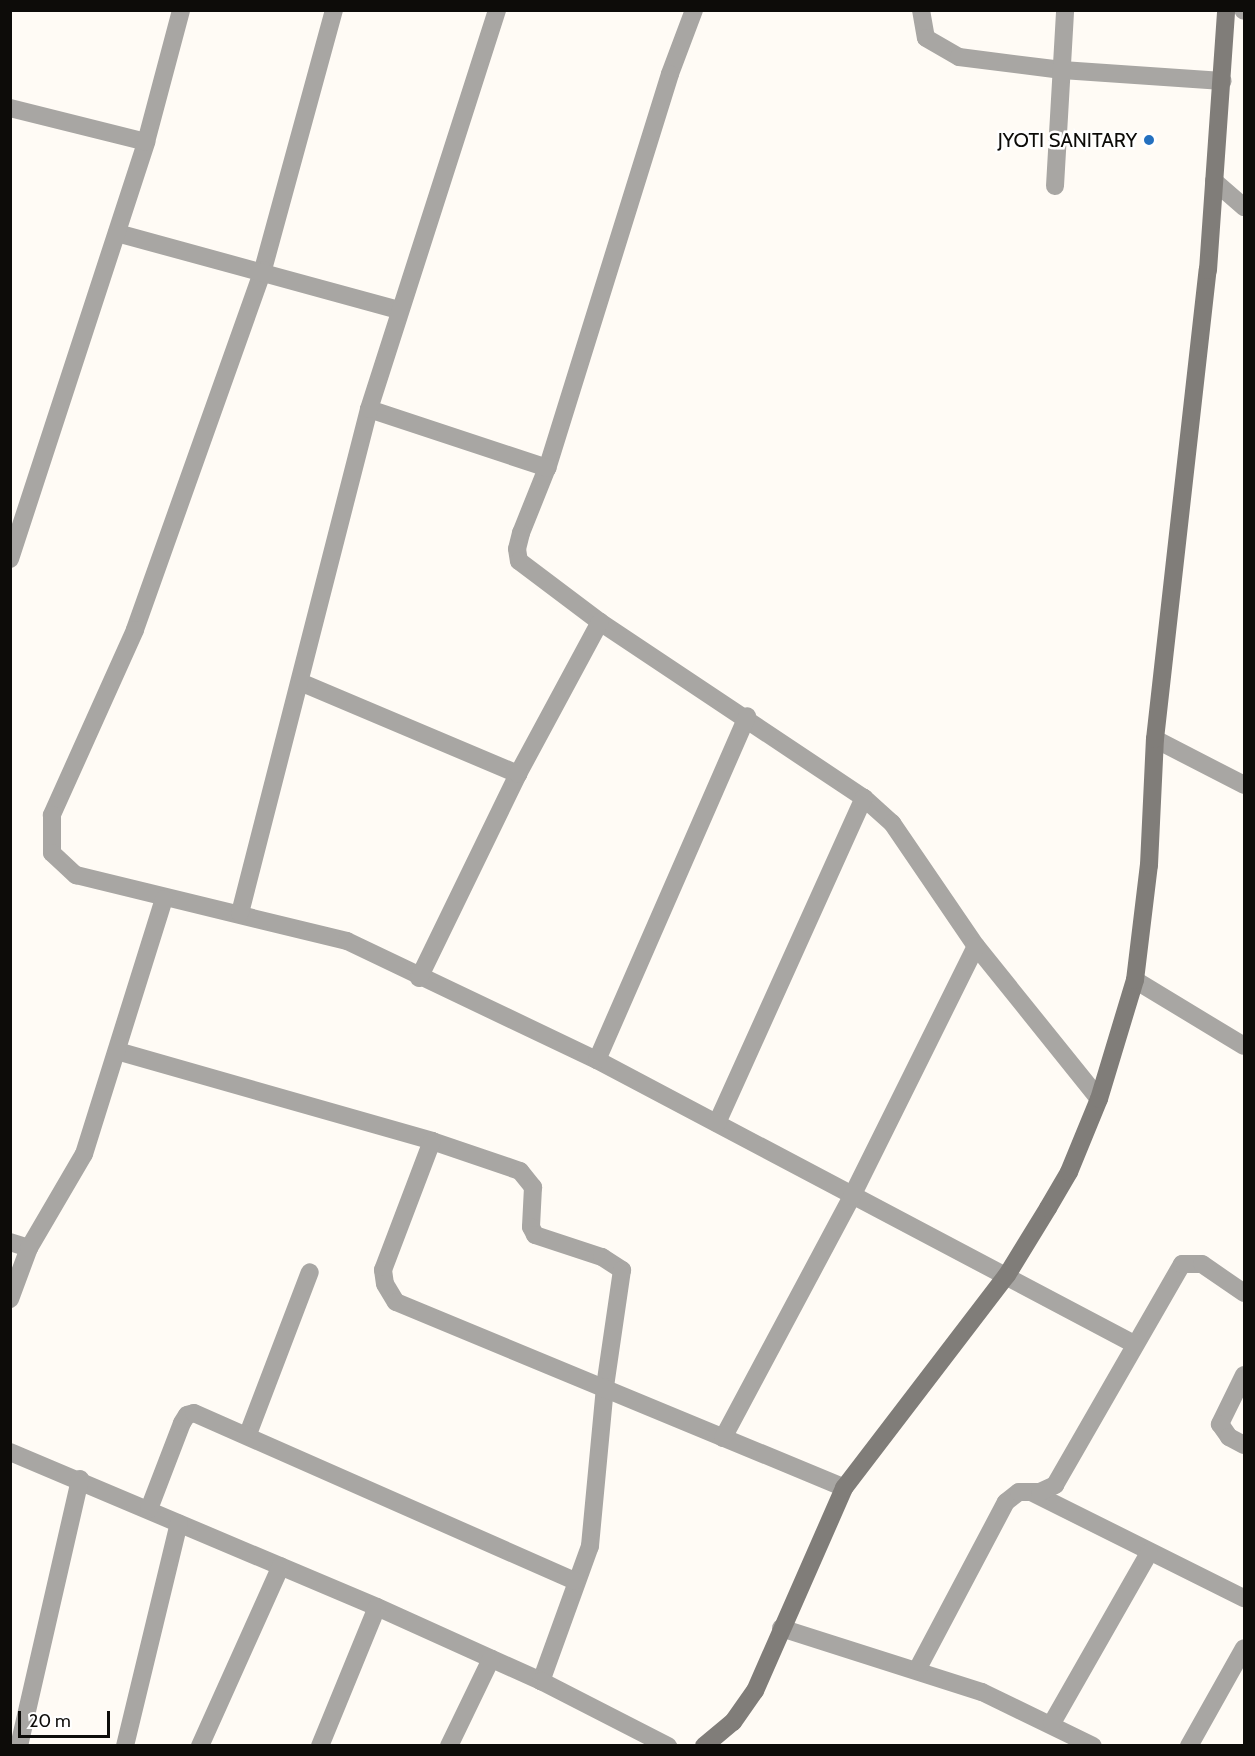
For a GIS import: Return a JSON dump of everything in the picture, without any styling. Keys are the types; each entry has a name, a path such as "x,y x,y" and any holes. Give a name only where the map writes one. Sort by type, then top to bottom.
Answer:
{"street":[{"path":"10,559 13,541 146,142 181,10"},
{"path":"334,10 263,270 135,630 52,815 52,853 76,875 164,899 240,913 346,941 419,978 597,1060 1134,1344"},
{"path":"240,913 369,409 398,310 497,10"},
{"path":"694,10 670,74 547,468 517,549 519,561 600,622 747,716 864,798 892,823 976,946 1099,1099"},
{"path":"921,10 926,38 940,50 959,57 1062,70 1223,81"},
{"path":"1055,186 1065,10"},
{"path":"704,1746 743,1710 844,1488 1007,1275 1068,1173 1099,1099 1135,980 1149,865 1155,739 1205,294 1223,81 1226,10"},
{"path":"10,108 146,142"},
{"path":"1214,181 1245,207"},
{"path":"117,233 263,270 398,310"},
{"path":"369,409 547,468"},
{"path":"419,978 518,774 600,622"},
{"path":"300,682 518,774"},
{"path":"597,1060 747,716"},
{"path":"1155,739 1245,785"},
{"path":"717,1123 864,798"},
{"path":"10,1299 29,1248 84,1154 164,899"},
{"path":"723,1438 852,1196 976,946"},
{"path":"1135,980 1245,1046"},
{"path":"117,1051 432,1141 520,1172 533,1187 531,1227 535,1235 602,1257 622,1270 605,1387 594,1526 590,1546 575,1581 541,1681"},
{"path":"432,1141 385,1261 385,1284 396,1302 844,1488"},
{"path":"10,1242 29,1248"},
{"path":"917,1670 1006,1502 1019,1492 1049,1490 1060,1479 1134,1344 1182,1264 1202,1264 1245,1293"},
{"path":"248,1434 310,1272"},
{"path":"1245,1375 1220,1424 1229,1437 1245,1445"},
{"path":"149,1509 187,1415 202,1415 575,1581"},
{"path":"10,1452 80,1479 378,1607 541,1681 668,1746"},
{"path":"19,1746 80,1479"},
{"path":"1031,1492 1149,1553 1245,1598"},
{"path":"125,1746 178,1523"},
{"path":"1052,1723 1149,1553"},
{"path":"200,1746 281,1566"},
{"path":"320,1746 378,1607"},
{"path":"782,1628 982,1692 1052,1723 1094,1746"},
{"path":"1189,1746 1245,1648"},
{"path":"449,1746 491,1659"}],"place":[{"name":"JYOTI SANITARY","path":"1149,140"}]}
